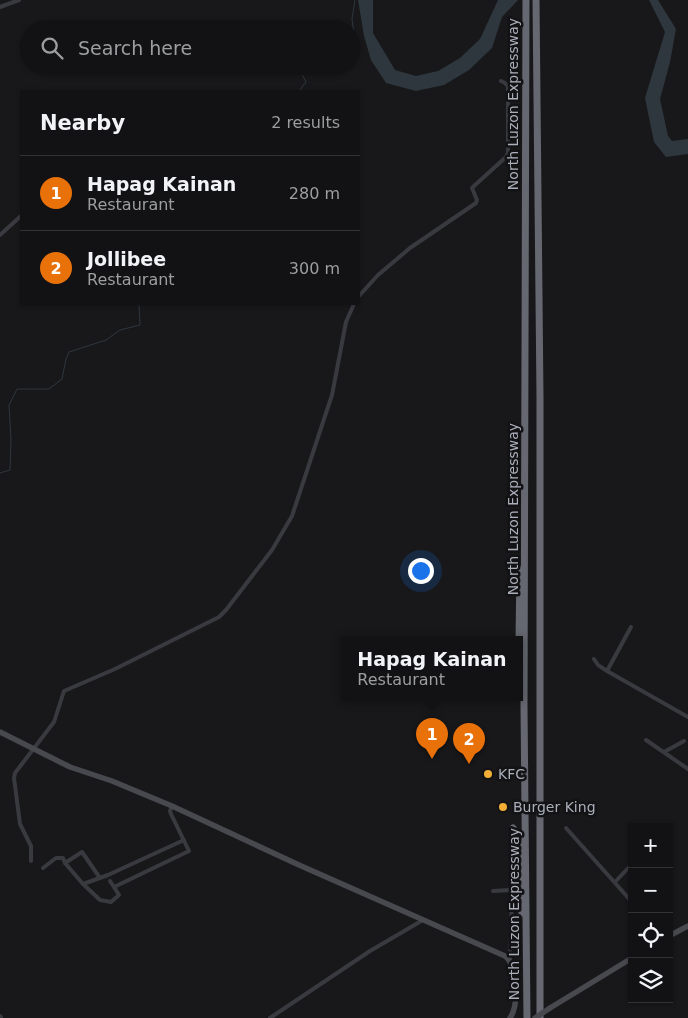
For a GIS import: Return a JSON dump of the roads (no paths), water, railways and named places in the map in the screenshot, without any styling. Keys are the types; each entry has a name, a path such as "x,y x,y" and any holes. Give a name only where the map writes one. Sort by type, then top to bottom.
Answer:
{"highway":[{"name":"North Luzon Expressway","path":"526,0 524,706 527,1017"},
{"name":"North Luzon Expressway","path":"536,0 540,397 540,1018"},
{"path":"519,636 520,566 525,532"},
{"path":"513,828 517,834 520,857 527,978"}],"street":[{"path":"0,7 19,0"},
{"path":"360,295 378,275 410,248 476,203 476,196 472,188 508,153 508,86 505,82 501,81"},
{"path":"0,235 20,217"},
{"path":"31,861 31,846 20,824 14,778 15,772 54,722 64,691 115,670 219,617 272,550 292,516 300,495 332,395 346,322 354,305"},
{"path":"607,671 631,627"},
{"path":"594,659 598,665 607,671 688,717"},
{"path":"0,732 76,769 112,781 172,806 484,947 510,961"},
{"path":"646,740 688,769"},
{"path":"664,752 684,740"},
{"path":"114,887 189,851 170,814 172,806"},
{"path":"566,828 628,897"},
{"path":"83,884 184,840"},
{"path":"65,863 82,852 100,878"},
{"path":"43,868 59,857 63,858 83,884 100,900 111,902 119,894 110,881"},
{"path":"615,882 628,868"},
{"path":"493,891 508,890 512,892 510,961 516,994 515,1009 510,1018"},
{"path":"270,1018 370,952 423,920"},
{"path":"673,934 688,926"},
{"path":"535,1018 628,960"}],"waterway":[{"path":"352,20 355,0"},
{"path":"300,90 306,82 302,75"},
{"path":"0,473 10,470 9,405 17,389 49,389 62,379 69,352 106,340 120,330 140,325 139,305"}],"place":[{"name":"Hapag Kainan","path":"432,759"},
{"name":"Jollibee","path":"469,764"},
{"name":"KFC","path":"488,774"},
{"name":"Burger King","path":"503,807"}]}
